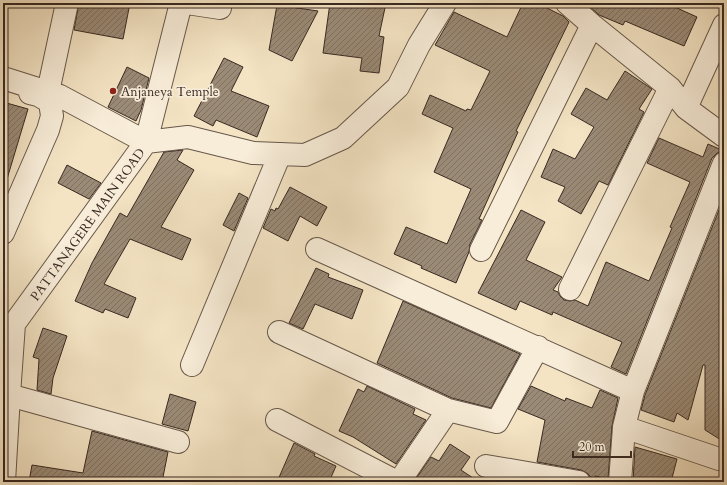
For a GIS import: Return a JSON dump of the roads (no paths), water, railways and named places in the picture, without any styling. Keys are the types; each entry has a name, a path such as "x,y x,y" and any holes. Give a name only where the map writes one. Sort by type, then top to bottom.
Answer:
{"street":[{"path":"48,92 67,3"},
{"path":"3,78 60,96 146,142 181,3"},
{"path":"187,3 220,8"},
{"name":"PATTANAGERE MAIN ROAD","path":"4,482 8,395 8,323 146,142 188,137 253,153 305,155 343,138 398,87 419,45 445,3"},
{"path":"567,3 670,88 686,108 724,136"},
{"path":"481,250 592,25"},
{"path":"686,108 724,25"},
{"path":"3,88 38,95 50,102 52,116 48,130 3,233"},
{"path":"570,289 670,88"},
{"path":"192,365 280,154"},
{"path":"620,482 624,427 633,390 724,163"},
{"path":"317,250 633,390"},
{"path":"279,332 448,410 497,422 538,347"},
{"path":"8,395 178,442"},
{"path":"277,420 398,482 448,410"},
{"path":"624,427 719,459 724,459"},
{"path":"486,466 579,482"}],"place":[{"name":"Anjaneya Temple","path":"113,91"}]}
